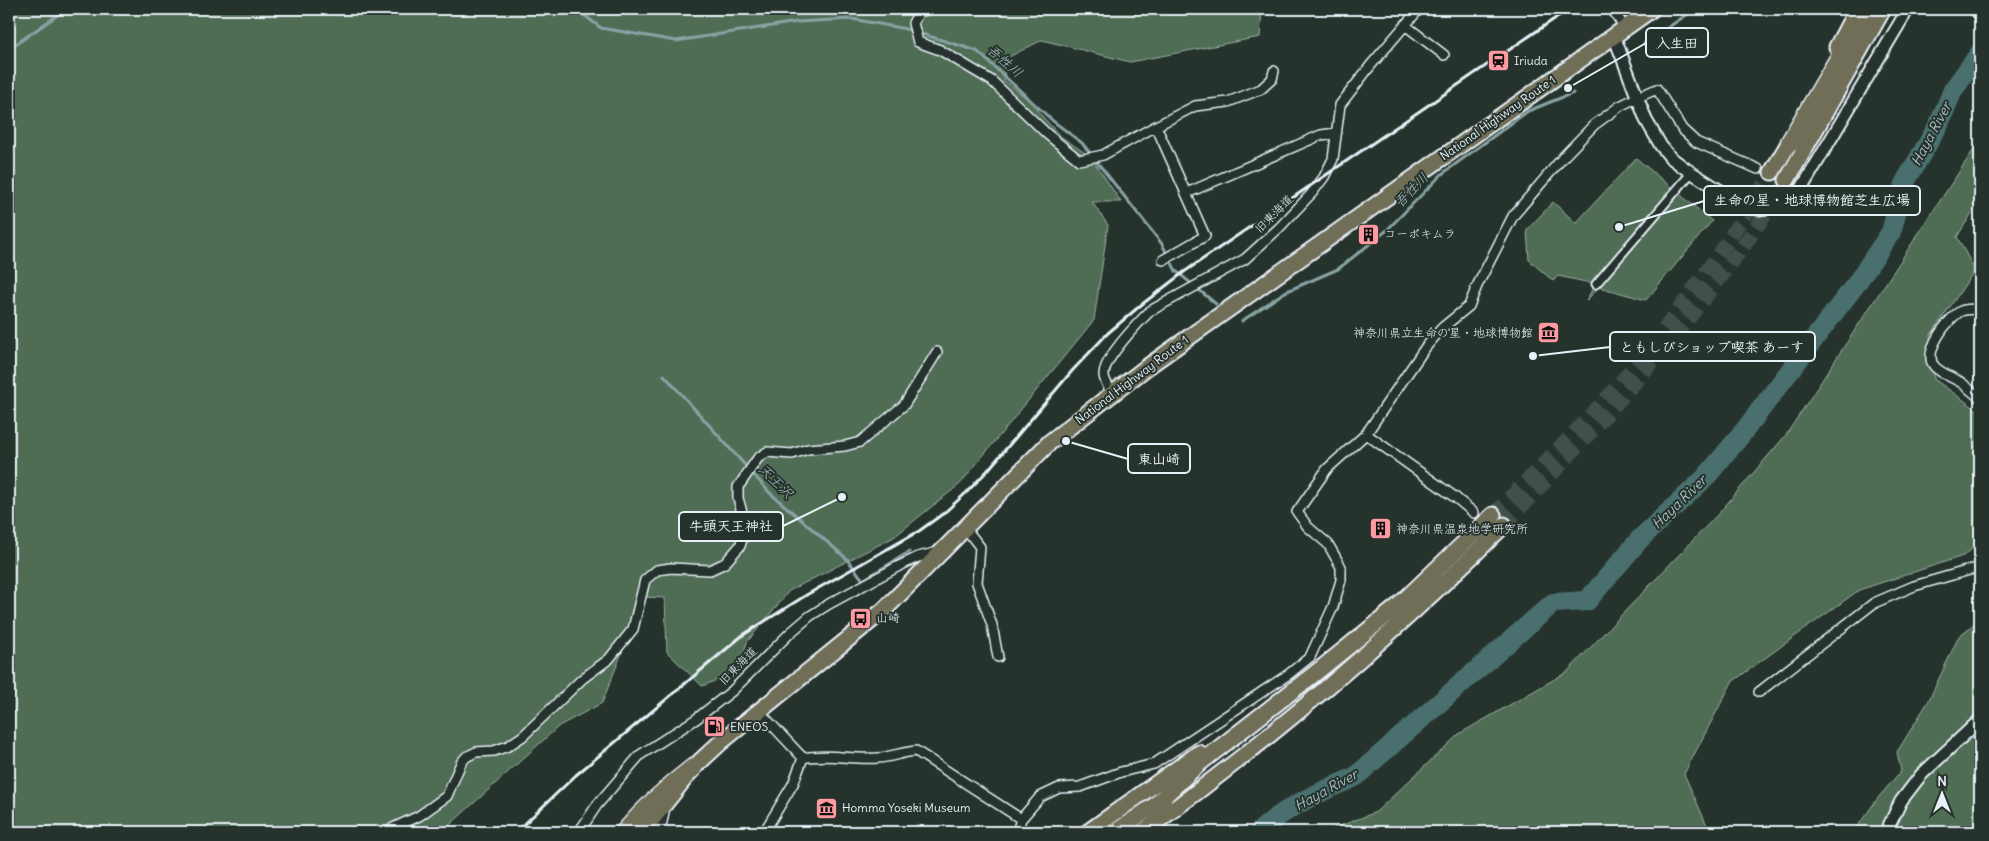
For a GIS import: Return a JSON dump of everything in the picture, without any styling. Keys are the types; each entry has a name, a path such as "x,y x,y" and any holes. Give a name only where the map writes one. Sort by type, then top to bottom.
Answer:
{"highway":[{"name":"National Highway Route 1","path":"642,832 693,768 759,711 884,610 940,551 966,529 1050,442 1112,393 1652,9"},
{"path":"1790,142 1857,9"},
{"path":"1765,170 1790,142 1868,9"},
{"path":"1787,180 1883,9"},
{"path":"1144,832 1190,798 1386,637 1441,587 1498,520 1397,607 1200,763 1157,803"},
{"path":"1115,832 1157,803 1206,774 1316,695"},
{"path":"1088,832 1186,763 1266,711"},
{"path":"624,832 665,789 693,768"}],"street":[{"path":"930,9 919,12 913,23 918,42 940,50 992,82 1047,134 1079,160 1103,155 1195,106 1228,102 1261,89 1272,80 1274,71"},
{"name":"旧東海道","path":"1112,393 1105,380 1105,367 1150,311 1244,259 1312,193 1333,159 1340,105 1419,9"},
{"path":"1612,9 1646,120 1661,146 1670,157 1731,198 1746,207 1759,209 1782,205 1795,198 1812,175 1908,9"},
{"path":"1976,9 1980,14"},
{"path":"1405,25 1444,55"},
{"path":"1016,832 1021,819 1040,797 1060,788 1080,787 1121,772 1154,764 1289,674 1310,657 1333,607 1341,580 1341,567 1328,544 1308,527 1297,512 1327,469 1366,434 1425,348 1442,328 1469,306 1477,286 1513,216 1565,155 1594,125 1620,106 1657,89 1682,129 1696,142 1765,170"},
{"path":"1156,126 1204,236 1163,260"},
{"path":"1187,194 1321,135 1336,133"},
{"path":"1596,284 1697,175"},
{"path":"1980,308 1961,311 1955,316 1938,336 1931,351 1931,358 1934,366 1962,383 1980,398"},
{"path":"391,832 393,828 420,816 448,796 461,763 466,757 476,752 494,751 508,746 523,736 582,679 609,659 632,629 645,580 657,570 671,568 710,570 726,564 740,546 746,527 738,498 738,486 758,458 767,452 792,454 860,442 904,405 938,352"},
{"path":"1366,434 1449,492 1474,513"},
{"path":"966,529 980,547 977,583 992,625 998,656"},
{"name":"旧東海道","path":"579,832 597,805 640,755 696,720 732,691 790,633 810,616 899,566 918,557 940,551"},
{"path":"1759,692 1874,603 1898,591 1980,567"},
{"path":"759,711 803,758"},
{"path":"1886,832 1901,801 1921,776 1980,720"},
{"path":"803,758 816,755 878,758 916,751 1021,819"},
{"path":"764,832 793,784 803,758"},
{"path":"656,832 662,822 666,800"}],"green space":[{"path":"9,9 1262,9 1260,37 1130,62 1042,40 1005,59 1004,80 1028,100 1059,135 1091,157 1121,202 1092,202 1108,225 1094,320 960,484 894,537 789,591 747,642 740,667 702,686 667,652 665,598 644,597 602,703 559,726 442,832 9,832"},
{"path":"1980,140 1980,200 1957,237 1975,270 1930,336 1934,379 1980,412 1980,543 1963,556 1859,590 1732,682 1684,774 1710,832 1324,832 1376,812 1459,734 1567,672 1719,513 1786,435"},
{"path":"1636,158 1712,221 1646,300 1599,287 1586,301 1595,284 1558,276 1553,281 1529,260 1527,230 1553,202 1576,223"},
{"path":"1980,619 1980,832 1861,832 1857,827 1901,771 1897,752 1928,702 1959,636"}],"waterway":[{"name":"吾性川","path":"9,49 66,9"},
{"name":"吾性川","path":"576,9 601,28 676,41 797,22 852,19 906,29 977,51 1053,121 1082,143 1162,244 1176,271 1216,304"},
{"name":"吾性川","path":"1644,44 1695,9"},
{"name":"Haya River","path":"1259,832 1292,807 1355,777 1553,603 1587,601 1640,539 1705,478 1741,435 1856,284 1891,232 1905,182 1938,126 1953,90 1980,53"},
{"name":"吾性川","path":"1242,321 1285,292 1338,269 1386,231 1442,174 1528,111 1573,93"},
{"name":"天王沢","path":"664,375 770,493 847,559 863,580 909,552"}],"tunnel":[{"path":"1493,515 1618,386 1672,320 1731,236 1772,172"},
{"path":"1504,525 1618,402 1690,317 1724,273 1787,180"}],"railway":[{"path":"516,832 576,775 743,635 808,594 919,531 944,513 988,470 1072,371 1108,333 1141,305 1184,272 1569,9"}],"place":[{"name":"Iriuda","path":"1498,61"},
{"name":"入生田","path":"1568,88"},
{"name":"生命の星・地球博物館芝生広場","path":"1619,227"},
{"name":"コーポキムラ","path":"1368,234"},
{"name":"神奈川県立生命の星・地球博物館","path":"1549,333"},
{"name":"ともしびショップ喫茶 あーす","path":"1533,356"},
{"name":"東山崎","path":"1066,441"},
{"name":"牛頭天王神社","path":"842,497"},
{"name":"神奈川県温泉地学研究所","path":"1380,529"},
{"name":"山崎","path":"860,618"},
{"name":"ENEOS","path":"714,727"},
{"name":"Homma Yoseki Museum","path":"826,808"}]}
